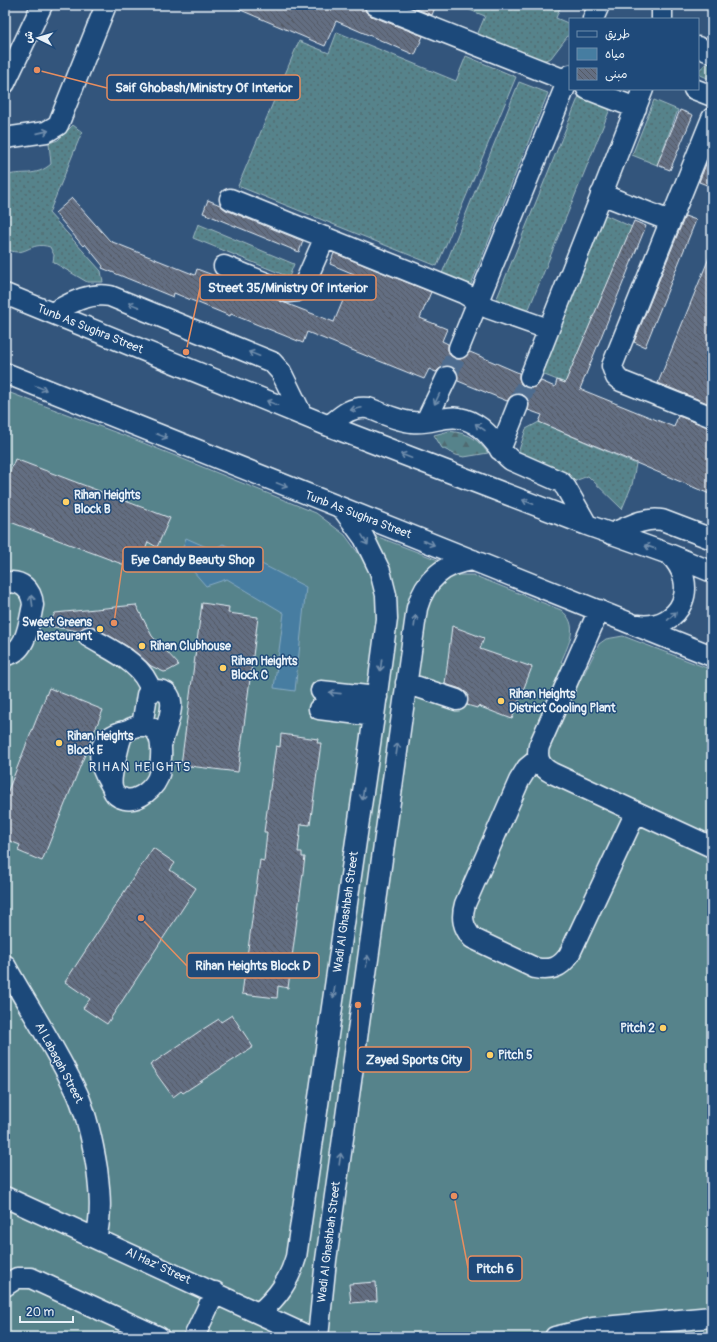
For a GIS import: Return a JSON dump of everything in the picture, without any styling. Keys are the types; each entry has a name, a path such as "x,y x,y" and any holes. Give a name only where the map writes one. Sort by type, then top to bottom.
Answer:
{"street":[{"path":"5,83 42,5"},
{"path":"5,138 46,132 58,125 106,5"},
{"path":"375,5 569,79 459,348"},
{"path":"593,18 599,5"},
{"path":"662,5 662,18"},
{"path":"699,47 712,53"},
{"path":"590,90 636,108"},
{"path":"530,377 643,90"},
{"path":"697,90 712,96"},
{"path":"712,118 612,366 613,372 621,381 712,417"},
{"path":"601,194 670,221"},
{"path":"230,199 463,293 495,311 548,330"},
{"path":"224,266 288,292 298,291 304,285 325,237"},
{"name":"Tunb As Sughra Street","path":"5,294 302,415 587,525 669,554 712,572"},
{"path":"52,313 88,296 103,294 236,347 272,362 277,366 302,415"},
{"name":"Tunb As Sughra Street","path":"5,373 712,656"},
{"path":"426,421 447,377"},
{"path":"500,450 518,405"},
{"path":"330,426 345,412 361,407 411,422 450,417 473,422 490,434 500,450 511,460 561,482 587,525"},
{"name":"Wadi Al Ghashbah Street","path":"259,1313 279,1294 292,1270 296,1257 376,707 387,620 383,583 375,560 364,538 342,508"},
{"path":"611,534 642,521 655,519 662,520 712,539"},
{"path":"636,625 658,625 668,620 676,613 682,603 686,582 683,571 669,554"},
{"name":"Wadi Al Ghashbah Street","path":"318,1337 326,1260 417,608 420,596 430,580 442,569 452,564 473,560"},
{"path":"5,583 14,582 26,587 33,598 33,605 23,643 15,652 5,655"},
{"path":"599,610 539,746 538,759 546,770 712,847"},
{"path":"89,637 138,668 146,678 151,692"},
{"path":"406,683 457,700"},
{"path":"161,690 169,695 173,704 162,742 160,774 150,789 140,796 128,799 118,796 111,785 110,779 122,736 135,728 145,700 151,692 161,690"},
{"path":"320,700 376,707"},
{"path":"135,728 156,732 162,742"},
{"path":"538,759 527,768 519,781 465,904 462,913 463,922 466,931 472,938 535,968 545,970 554,968 563,963 569,955 636,812"},
{"name":"Al Labaqah Street","path":"5,966 66,1072 78,1096 87,1122 93,1146 100,1193 100,1216 96,1238"},
{"name":"Al Haz' Street","path":"5,1197 215,1292 310,1337"},
{"path":"5,1286 17,1278 31,1278 159,1337"},
{"path":"194,1337 215,1292"},
{"path":"555,1337 593,1328 712,1317"}],"green space":[{"path":"457,5 561,5 556,18 569,24 569,34 551,58 533,64 475,40 485,16"},
{"path":"337,32 456,81 466,56 516,77 437,266 238,186 299,41 329,53"},
{"path":"712,58 712,80 699,74 699,70"},
{"path":"519,82 548,93 470,287 441,276"},
{"path":"579,96 610,109 526,316 495,303"},
{"path":"654,100 678,110 657,165 632,155"},
{"path":"73,125 82,132 49,213 101,271 103,282 87,282 53,262 54,255 50,247 37,246 18,252 5,248 5,176 40,171 51,164 49,143 58,140"},
{"path":"603,214 632,227 565,383 537,372"},
{"path":"198,224 294,264 289,277 193,238"},
{"path":"5,391 136,440 316,513 345,535 364,561 383,555 368,533 438,560 421,574 436,588 444,580 455,575 473,575 561,610 570,622 571,634 570,641 561,662 584,674 599,644 606,639 623,636 712,670 712,1337 5,1337"},
{"path":"539,422 636,464 632,485 622,509 588,476 572,482 555,468 518,453 526,429"},
{"path":"449,431 462,433 472,437 488,453 464,457 442,448 434,435"}],"water":[{"path":"186,538 213,550 223,544 306,587 295,691 274,688 284,613 227,579 206,586 180,556"}],"building":[{"path":"229,5 364,5 366,12 371,16 423,36 415,55 336,21 325,46"},
{"path":"406,5 436,5 432,15"},
{"path":"680,110 693,115 670,170 657,165"},
{"path":"712,149 712,187 699,182"},
{"path":"72,198 110,241 195,275 197,269 334,322 354,274 330,264 334,253 431,292 420,318 447,329 442,341 448,344 450,355 455,359 461,359 470,352 519,373 521,384 525,388 537,386 541,381 555,387 557,380 565,383 634,221 646,226 580,389 674,427 678,416 712,428 712,495 539,422 542,415 528,410 529,403 523,395 517,394 511,396 507,401 458,381 457,371 452,366 441,367 436,372 429,369 424,379 307,332 303,343 231,314 230,316 174,293 173,297 102,268 103,266 85,244 83,246 55,213"},
{"path":"208,200 220,205 226,210 303,241 299,252 203,213"},
{"path":"685,216 696,220 645,347 634,342"},
{"path":"712,253 712,405 658,383"},
{"name":"Rihan Heights Block B","path":"15,459 170,518 157,547 148,542 138,570 5,520 5,485"},
{"name":"Rihan Heights Block C","path":"202,603 229,607 228,613 258,617 238,772 181,765"},
{"name":"Rihan Clubhouse","path":"136,605 152,636 179,665 164,672 151,666 132,649 94,627 89,626 79,631 48,626 55,613"},
{"path":"452,626 484,638 480,649 532,667 512,719 478,706 477,708 467,705 468,694 461,689 445,684"},
{"name":"Rihan Heights Block E","path":"49,688 103,710 42,861 18,851 20,845 5,839 5,798"},
{"path":"281,734 318,739 317,743 321,743 310,825 301,824 298,852 302,852 302,857 305,857 288,988 278,986 277,998 242,994 260,860 264,861 267,832 264,832 276,746 280,747"},
{"path":"153,848 175,863 170,870 196,888 107,1024 83,1008 90,999 65,982"},
{"path":"232,1015 253,1047 183,1093 181,1091 173,1097 150,1065 219,1019 221,1022"},
{"path":"376,1282 377,1301 351,1303 349,1284"}],"tunnel":[{"path":"447,377 459,348"},
{"path":"518,405 530,377"}],"place":[{"name":"Saif Ghobash/Ministry Of Interior","path":"37,70"},
{"name":"Street 35/Ministry Of Interior","path":"186,352"},
{"name":"Rihan Heights Block B","path":"66,502"},
{"name":"Eye Candy Beauty Shop","path":"114,623"},
{"name":"Sweet Greens Restaurant","path":"100,629"},
{"name":"Rihan Clubhouse","path":"142,646"},
{"name":"Rihan Heights Block C","path":"223,668"},
{"name":"Rihan Heights District Cooling Plant","path":"501,701"},
{"name":"Rihan Heights Block E","path":"59,743"},
{"name":"Rihan Heights Block D","path":"141,918"},
{"name":"Zayed Sports City","path":"358,1005"},
{"name":"Pitch 2","path":"663,1028"},
{"name":"Pitch 5","path":"490,1055"},
{"name":"Pitch 6","path":"454,1196"}],"district":[{"name":"RIHAN HEIGHTS","path":"140,767"}]}
